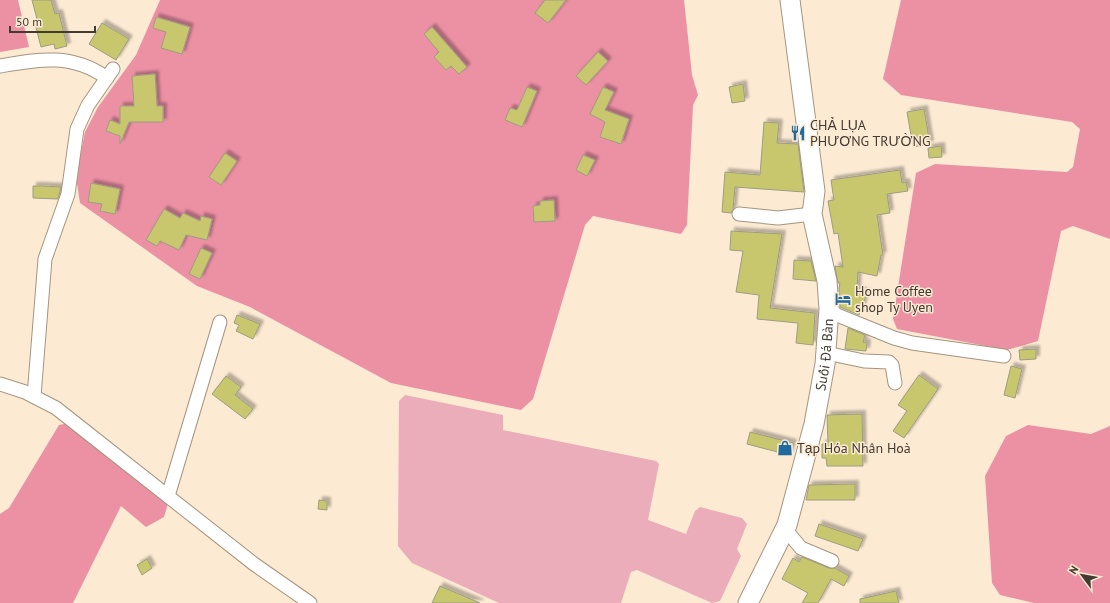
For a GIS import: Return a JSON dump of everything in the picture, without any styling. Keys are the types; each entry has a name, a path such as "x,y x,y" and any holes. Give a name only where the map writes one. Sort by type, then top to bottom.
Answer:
{"street":[{"name":"Suối Đá Bàn","path":"748,603 785,529 814,424 826,353 829,308 827,281 812,214 815,191 790,0"},
{"path":"0,66 29,61 68,60 110,73 88,105 78,129 68,194 45,259 34,396"},
{"path":"739,214 778,218 812,214"},
{"path":"829,308 837,315 894,338 912,343 1004,356"},
{"path":"168,496 220,322"},
{"path":"826,353 864,361 890,362 892,365 895,383"},
{"path":"0,384 34,396 56,408 254,564 310,603"},
{"path":"785,529 801,548 832,562"}],"shaded area":[{"path":"0,0 18,0 29,47 0,52"},
{"path":"160,0 684,0 692,75 698,95 693,105 687,225 681,234 593,216 585,225 533,399 521,410 391,383 250,307 197,286 80,203 76,177 85,132 98,107 136,55"},
{"path":"901,0 1110,0 1110,239 1073,226 1061,231 1038,341 1007,350 897,329 893,319 916,173 935,164 1067,172 1073,167 1080,129 1072,122 901,95 883,79"},
{"path":"405,395 503,415 503,430 656,461 659,464 648,520 686,534 695,511 700,507 742,518 747,524 737,549 741,556 720,601 712,603 637,570 631,572 621,603 499,603 412,563 398,546 399,401"},
{"path":"69,423 168,503 164,517 146,527 121,506 73,603 0,603 0,514 9,508 59,425"},
{"path":"1028,425 1091,434 1110,426 1110,603 1034,603 1000,595 992,583 985,476 1006,436"}],"building":[{"path":"32,0 51,0 55,14 59,13 67,46 55,49 54,44 41,47 34,20 37,19"},
{"path":"545,0 566,0 548,23 535,13"},
{"path":"156,17 190,27 182,54 161,48 166,32 153,28"},
{"path":"102,23 129,39 116,60 89,44"},
{"path":"432,27 467,67 459,74 451,66 446,70 434,57 439,52 424,34"},
{"path":"598,52 608,61 586,85 576,76"},
{"path":"155,74 157,106 163,106 163,122 129,122 120,144 120,136 106,131 110,120 120,124 120,106 134,106 132,76"},
{"path":"743,84 745,101 732,103 729,87"},
{"path":"527,87 537,91 522,127 505,120 510,108 517,110"},
{"path":"603,87 614,92 605,110 629,119 621,144 600,137 605,122 590,114"},
{"path":"924,109 930,144 913,147 907,112"},
{"path":"764,122 779,123 777,143 798,144 804,192 735,187 733,209 731,213 722,212 725,172 760,175"},
{"path":"941,146 942,157 929,158 928,148"},
{"path":"225,153 237,161 221,185 209,177"},
{"path":"583,155 595,160 587,176 576,170"},
{"path":"900,170 902,183 906,182 908,191 887,194 890,213 877,215 883,255 881,255 877,276 858,272 857,289 867,293 859,315 840,307 840,283 838,283 835,266 843,267 838,233 834,234 828,201 834,200 831,180"},
{"path":"91,183 120,189 115,214 100,211 102,204 88,202"},
{"path":"33,186 61,187 58,199 33,198"},
{"path":"554,200 555,221 534,222 533,206 540,205 540,201"},
{"path":"164,209 180,218 183,213 200,221 201,216 212,219 207,240 186,235 179,250 160,241 157,246 146,240"},
{"path":"731,231 782,234 770,308 815,313 813,345 796,343 798,323 757,319 759,295 736,292 743,251 730,250"},
{"path":"201,248 212,253 200,279 189,274"},
{"path":"794,260 811,261 816,281 793,279"},
{"path":"237,315 260,324 253,339 236,331 239,325 234,323"},
{"path":"848,328 865,335 863,342 867,343 866,351 845,349"},
{"path":"1036,349 1036,359 1020,360 1019,350"},
{"path":"1011,366 1022,369 1015,398 1004,395"},
{"path":"919,375 938,389 904,438 893,431 907,411 898,405"},
{"path":"226,376 241,387 235,395 253,409 245,419 212,394"},
{"path":"862,414 863,466 827,466 826,458 822,458 822,444 828,443 827,415"},
{"path":"750,432 793,443 789,455 747,444"},
{"path":"855,484 855,500 806,500 809,485"},
{"path":"319,500 327,501 327,510 318,509"},
{"path":"819,524 863,539 858,551 815,536"},
{"path":"802,557 829,568 835,568 849,576 844,586 831,579 818,603 802,603 808,593 782,579 793,558 799,562"},
{"path":"147,559 152,568 142,575 137,565"},
{"path":"440,586 480,603 432,603"},
{"path":"896,591 899,603 860,603 860,599"}],"place":[{"name":"CHẢ LỤA PHƯƠNG TRƯỜNG","path":"798,133"},
{"name":"Home Coffee shop Ty Uyen","path":"843,299"},
{"name":"Tạp Hóa Nhân Hoà","path":"785,448"}]}
